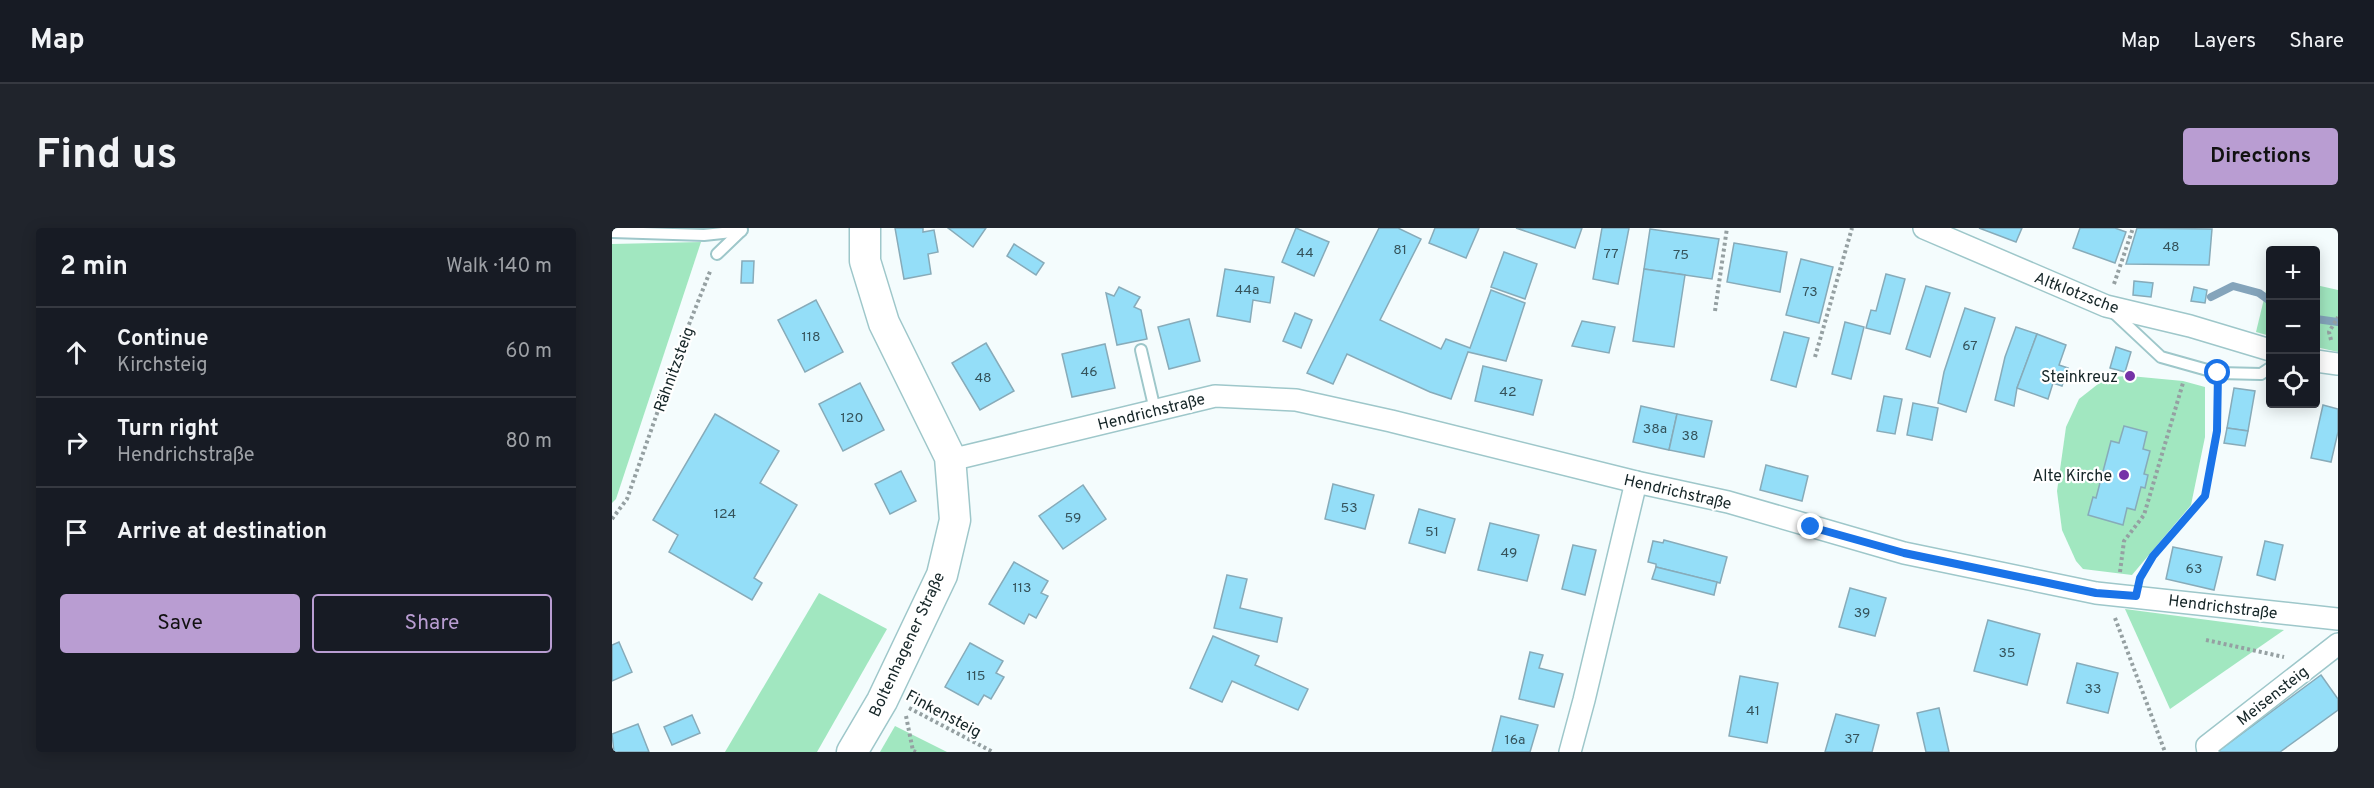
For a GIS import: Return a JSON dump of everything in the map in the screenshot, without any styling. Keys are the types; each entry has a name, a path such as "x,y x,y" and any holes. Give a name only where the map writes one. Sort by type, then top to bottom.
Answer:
{"street":[{"name":"Boltenhagener Straße","path":"852,752 882,701 942,574 955,520 950,457 884,323 865,261 865,228"},
{"name":"Altklotzsche","path":"1924,228 2109,300 2266,349"},
{"path":"2320,360 2335,354"},
{"name":"Hendrichstraße","path":"950,457 963,457 1215,396 1296,400 1728,502 1904,553 2107,594 2338,619"},
{"path":"1570,752 1636,482"},
{"name":"Meisensteig","path":"2207,749 2338,644"}],"lane":[{"path":"612,232 704,235 743,230"},
{"path":"717,254 743,230"},
{"path":"2109,300 2161,357 2218,373 2261,374 2266,371"},
{"path":"1141,350 1155,410"}],"path":[{"path":"1715,311 1727,228"},
{"path":"1815,357 1852,228"},
{"path":"2109,300 2133,228"},
{"name":"Rähnitzsteig","path":"612,519 627,499 682,342 717,254"},
{"path":"2335,354 2329,332 2338,317"},
{"path":"2120,575 2124,541 2144,515 2188,365"},
{"path":"2136,596 2140,578 2153,556 2205,496 2217,431 2218,373"},
{"path":"2107,594 2165,752"},
{"path":"2206,640 2314,663"},
{"name":"Finkensteig","path":"916,752 913,751 903,705 993,752"}],"green space":[{"path":"701,242 616,499 612,503 612,244"},
{"path":"2320,286 2338,290 2338,352 2320,348"},
{"path":"2266,291 2266,335 2256,332"},
{"path":"2130,376 2183,381 2205,387 2205,437 2191,505 2132,575 2083,569 2076,561 2062,530 2057,491 2066,427 2079,399 2107,377"},
{"path":"819,593 887,629 817,752 725,752"},
{"path":"2125,609 2284,630 2170,709"},
{"path":"895,726 947,752 880,752"}],"building":[{"path":"895,228 923,228 923,232 934,230 938,252 928,254 931,274 904,279"},
{"path":"948,228 986,228 973,247"},
{"path":"1296,228 1329,242 1314,276 1282,262"},
{"path":"1379,228 1398,228 1421,239 1380,320 1441,349 1446,339 1470,348 1491,290 1525,303 1506,361 1468,352 1451,399 1430,392 1347,354 1333,384 1307,373"},
{"path":"1435,228 1479,228 1466,258 1429,243"},
{"path":"1516,228 1582,228 1575,248"},
{"path":"1602,228 1629,228 1618,284 1593,279"},
{"path":"1979,228 2022,228 2016,242"},
{"path":"2080,228 2115,228 2126,232 2115,263 2073,248"},
{"path":"2137,228 2212,229 2209,265 2126,264"},
{"path":"1650,229 1719,239 1712,279 1644,269"},
{"path":"1734,243 1787,252 1780,292 1727,282"},
{"path":"1014,244 1044,263 1036,275 1007,256"},
{"path":"1504,252 1537,264 1525,299 1491,287"},
{"path":"1801,259 1833,267 1819,323 1786,315"},
{"path":"742,261 754,261 753,283 741,283"},
{"path":"1225,269 1274,277 1270,303 1253,300 1250,322 1217,316"},
{"path":"1644,269 1685,275 1674,347 1633,341"},
{"path":"1886,274 1905,279 1890,334 1866,328 1871,310 1876,311"},
{"path":"2134,281 2153,283 2151,297 2133,295"},
{"path":"1926,286 1950,293 1930,357 1906,349"},
{"path":"1119,287 1140,297 1134,307 1141,310 1147,339 1117,345 1106,293 1114,296"},
{"path":"2194,287 2207,290 2205,303 2191,301"},
{"path":"816,300 843,352 805,372 778,320"},
{"path":"1965,308 1995,318 1966,412 1938,403 1944,372"},
{"path":"1295,313 1312,320 1301,348 1283,341"},
{"path":"1189,319 1200,361 1169,369 1158,327"},
{"path":"1582,321 1615,327 1609,353 1572,346"},
{"path":"1845,322 1864,327 1851,379 1832,374"},
{"path":"2016,327 2037,334 2017,388 2014,406 1995,400 2005,357"},
{"path":"1784,332 1809,338 1796,387 1771,380"},
{"path":"2037,334 2066,345 2059,365 2068,368 2062,386 2053,383 2048,399 2017,388"},
{"path":"986,343 1014,391 980,410 952,363"},
{"path":"1105,344 1115,388 1072,397 1062,354"},
{"path":"2116,347 2131,352 2125,372 2110,368"},
{"path":"1483,366 1542,380 1533,415 1475,401"},
{"path":"860,383 884,430 843,451 819,404"},
{"path":"2234,388 2255,391 2248,431 2227,428"},
{"path":"1884,396 1902,399 1895,434 1877,431"},
{"path":"1913,403 1938,408 1932,440 1907,435"},
{"path":"2323,405 2338,409 2338,432 2331,462 2311,458"},
{"path":"1641,406 1677,414 1669,450 1633,442"},
{"path":"715,414 779,451 760,483 797,505 754,578 762,583 752,600 669,552 678,535 653,520"},
{"path":"1677,414 1712,421 1704,457 1669,450"},
{"name":"Alte Kirche","path":"2124,426 2147,432 2143,449 2150,451 2144,474 2148,475 2145,488 2141,487 2135,510 2127,508 2123,525 2088,515 2093,497 2096,498 2111,441 2119,443"},
{"path":"2227,428 2248,431 2245,446 2224,443"},
{"path":"1766,465 1808,476 1802,501 1760,490"},
{"path":"901,471 916,501 890,514 875,484"},
{"path":"1333,484 1374,495 1365,529 1325,519"},
{"path":"1083,485 1106,519 1063,549 1039,516"},
{"path":"1419,509 1455,519 1445,553 1409,543"},
{"path":"1490,523 1539,535 1527,581 1478,570"},
{"path":"1664,540 1727,557 1720,583 1656,567 1656,564 1648,562 1653,541 1663,543"},
{"path":"2265,541 2283,545 2275,580 2257,575"},
{"path":"1573,545 1596,550 1585,595 1562,589"},
{"path":"2173,547 2222,557 2214,590 2166,579"},
{"path":"1014,562 1048,581 1041,593 1048,596 1036,618 1029,614 1024,624 989,604"},
{"path":"1656,567 1717,582 1714,595 1652,579"},
{"path":"1227,575 1247,579 1240,608 1282,618 1277,642 1214,628"},
{"path":"1850,588 1886,598 1875,636 1839,627"},
{"path":"1988,620 2040,634 2027,685 1974,671"},
{"path":"1213,636 1259,656 1255,665 1308,689 1298,710 1232,681 1222,702 1190,688"},
{"path":"619,642 632,672 612,681 612,645"},
{"path":"970,643 1003,661 996,673 1004,677 991,699 984,695 978,705 945,687"},
{"path":"1530,652 1543,655 1539,668 1563,674 1554,707 1519,699"},
{"path":"2077,663 2118,673 2108,713 2067,703"},
{"path":"2321,675 2338,699 2338,710 2280,752 2217,752"},
{"path":"1740,676 1778,683 1767,743 1729,736"},
{"path":"1939,708 1949,752 1926,752 1917,713"},
{"path":"1836,714 1879,725 1872,752 1825,752"},
{"path":"692,715 700,733 672,745 664,727"},
{"path":"1501,716 1538,725 1530,752 1492,752"},
{"path":"638,724 649,752 614,752 612,734"}],"waterway":[{"path":"2211,297 2233,286 2259,293 2269,300"},
{"path":"2320,320 2338,322"}],"place":[{"name":"Steinkreuz","path":"2130,376"},
{"name":"Alte Kirche","path":"2124,475"}],"route":[{"path":"1811,527 1904,553 2096,593 2136,596 2140,578 2153,556 2205,496 2217,431 2218,373"}]}
